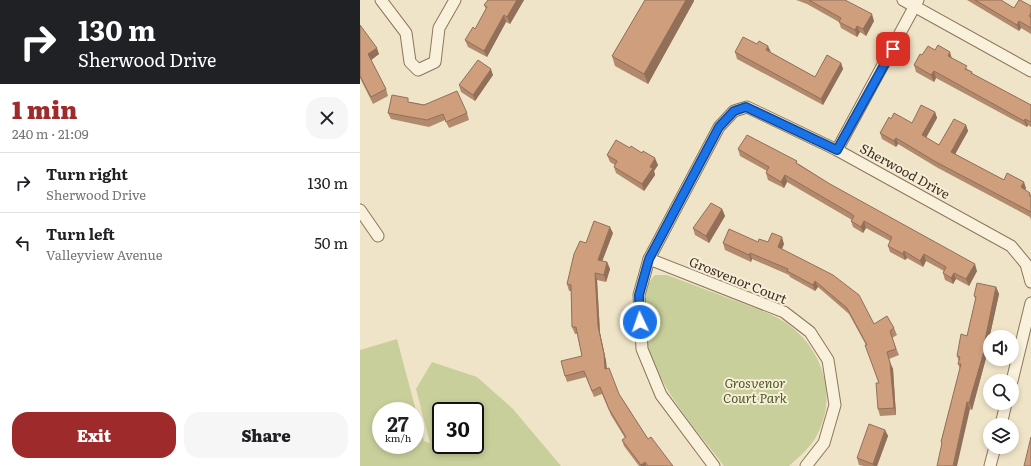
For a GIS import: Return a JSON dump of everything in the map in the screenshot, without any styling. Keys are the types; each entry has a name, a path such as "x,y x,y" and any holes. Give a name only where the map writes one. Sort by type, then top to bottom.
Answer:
{"street":[{"path":"381,0 406,33 410,62 418,70 435,62 439,28 455,0"},
{"path":"904,0 917,3 1031,71"},
{"path":"837,150 917,3"},
{"name":"Sherwood Drive","path":"649,259 719,127 734,111 746,107 837,150 1011,246 1026,264 1031,282"},
{"path":"360,210 378,236"},
{"path":"649,259 639,295 642,349 662,395 714,466"},
{"name":"Grosvenor Court","path":"649,259 784,312 810,332 828,360 835,405 824,443 806,466"},
{"path":"1014,374 1031,303"},
{"path":"990,466 993,454"}],"green space":[{"name":"Grosvenor Court Park","path":"655,275 667,275 766,312 783,321 796,331 807,343 816,357 822,372 826,387 826,403 823,419 812,444 789,466 724,466 681,410 657,370 649,348 644,325 647,291 652,278"},
{"path":"397,339 414,402 372,402 372,454 424,454 424,441 430,443 424,420 424,402 419,402 416,389 432,362 477,377 513,409 561,466 360,466 360,350"}],"building":[{"path":"488,0 517,0 507,17 504,15 484,51 465,40 473,27 475,29 487,7 484,5"},
{"path":"645,0 686,0 644,74 612,56"},
{"path":"809,0 845,0 872,14 863,29 857,26 855,30 839,22 841,18"},
{"path":"975,0 1001,0 1014,8 1020,0 1031,6 1031,13 1029,16 1031,17 1031,28 1019,21 1017,25"},
{"path":"360,25 377,48 368,54 386,89 371,97 360,76"},
{"path":"743,37 757,44 759,41 768,46 766,50 815,77 827,55 841,63 821,99 735,52"},
{"path":"938,45 950,52 948,56 967,66 965,69 972,72 971,73 1031,105 1031,122 1025,119 1024,121 934,71 931,75 914,65 920,54 922,55 928,46 935,50"},
{"path":"478,60 491,69 473,95 459,85"},
{"path":"457,91 467,113 446,122 443,114 427,120 388,113 392,95 408,98 408,102 424,105"},
{"path":"921,105 935,112 922,135 939,145 954,119 966,125 951,152 1004,180 1007,173 1024,182 1021,187 1030,193 1031,212 936,162 896,138 894,141 880,133 889,117 891,119 894,113 912,123"},
{"path":"747,135 797,161 796,163 830,184 975,264 966,279 954,273 951,278 943,273 946,267 924,254 920,261 904,251 903,254 888,246 892,237 864,221 861,227 851,221 854,216 850,213 785,175 781,182 766,173 769,167 738,149"},
{"path":"616,140 630,148 631,146 642,153 643,151 655,158 650,167 653,168 642,184 614,167 617,161 607,155"},
{"path":"711,203 722,209 706,236 693,228"},
{"path":"594,221 610,227 598,260 607,262 604,275 595,273 598,326 604,354 605,369 609,368 619,394 648,439 651,437 673,466 648,466 645,462 641,465 622,440 626,437 609,409 600,387 592,391 584,371 565,376 561,361 582,356 576,327 572,327 571,285 567,284 574,254 580,241 586,243"},
{"path":"729,229 758,242 759,239 768,242 772,233 782,237 778,247 833,275 859,295 874,324 887,316 894,328 890,331 896,349 887,352 890,363 894,408 878,409 876,383 879,383 865,345 867,345 847,308 815,281 813,285 787,271 788,269 750,253 749,255 723,243"},
{"path":"977,283 996,287 987,330 983,330 983,355 969,403 967,402 953,466 937,466 941,442 961,364 958,364 960,357 957,356 961,334 967,336 976,297 974,296"},
{"path":"869,424 885,430 873,464 857,458"},
{"path":"1031,437 1031,466 1024,466"}],"route":[{"path":"640,322 639,295 649,259 719,127 734,111 746,107 837,150 893,49"}]}
